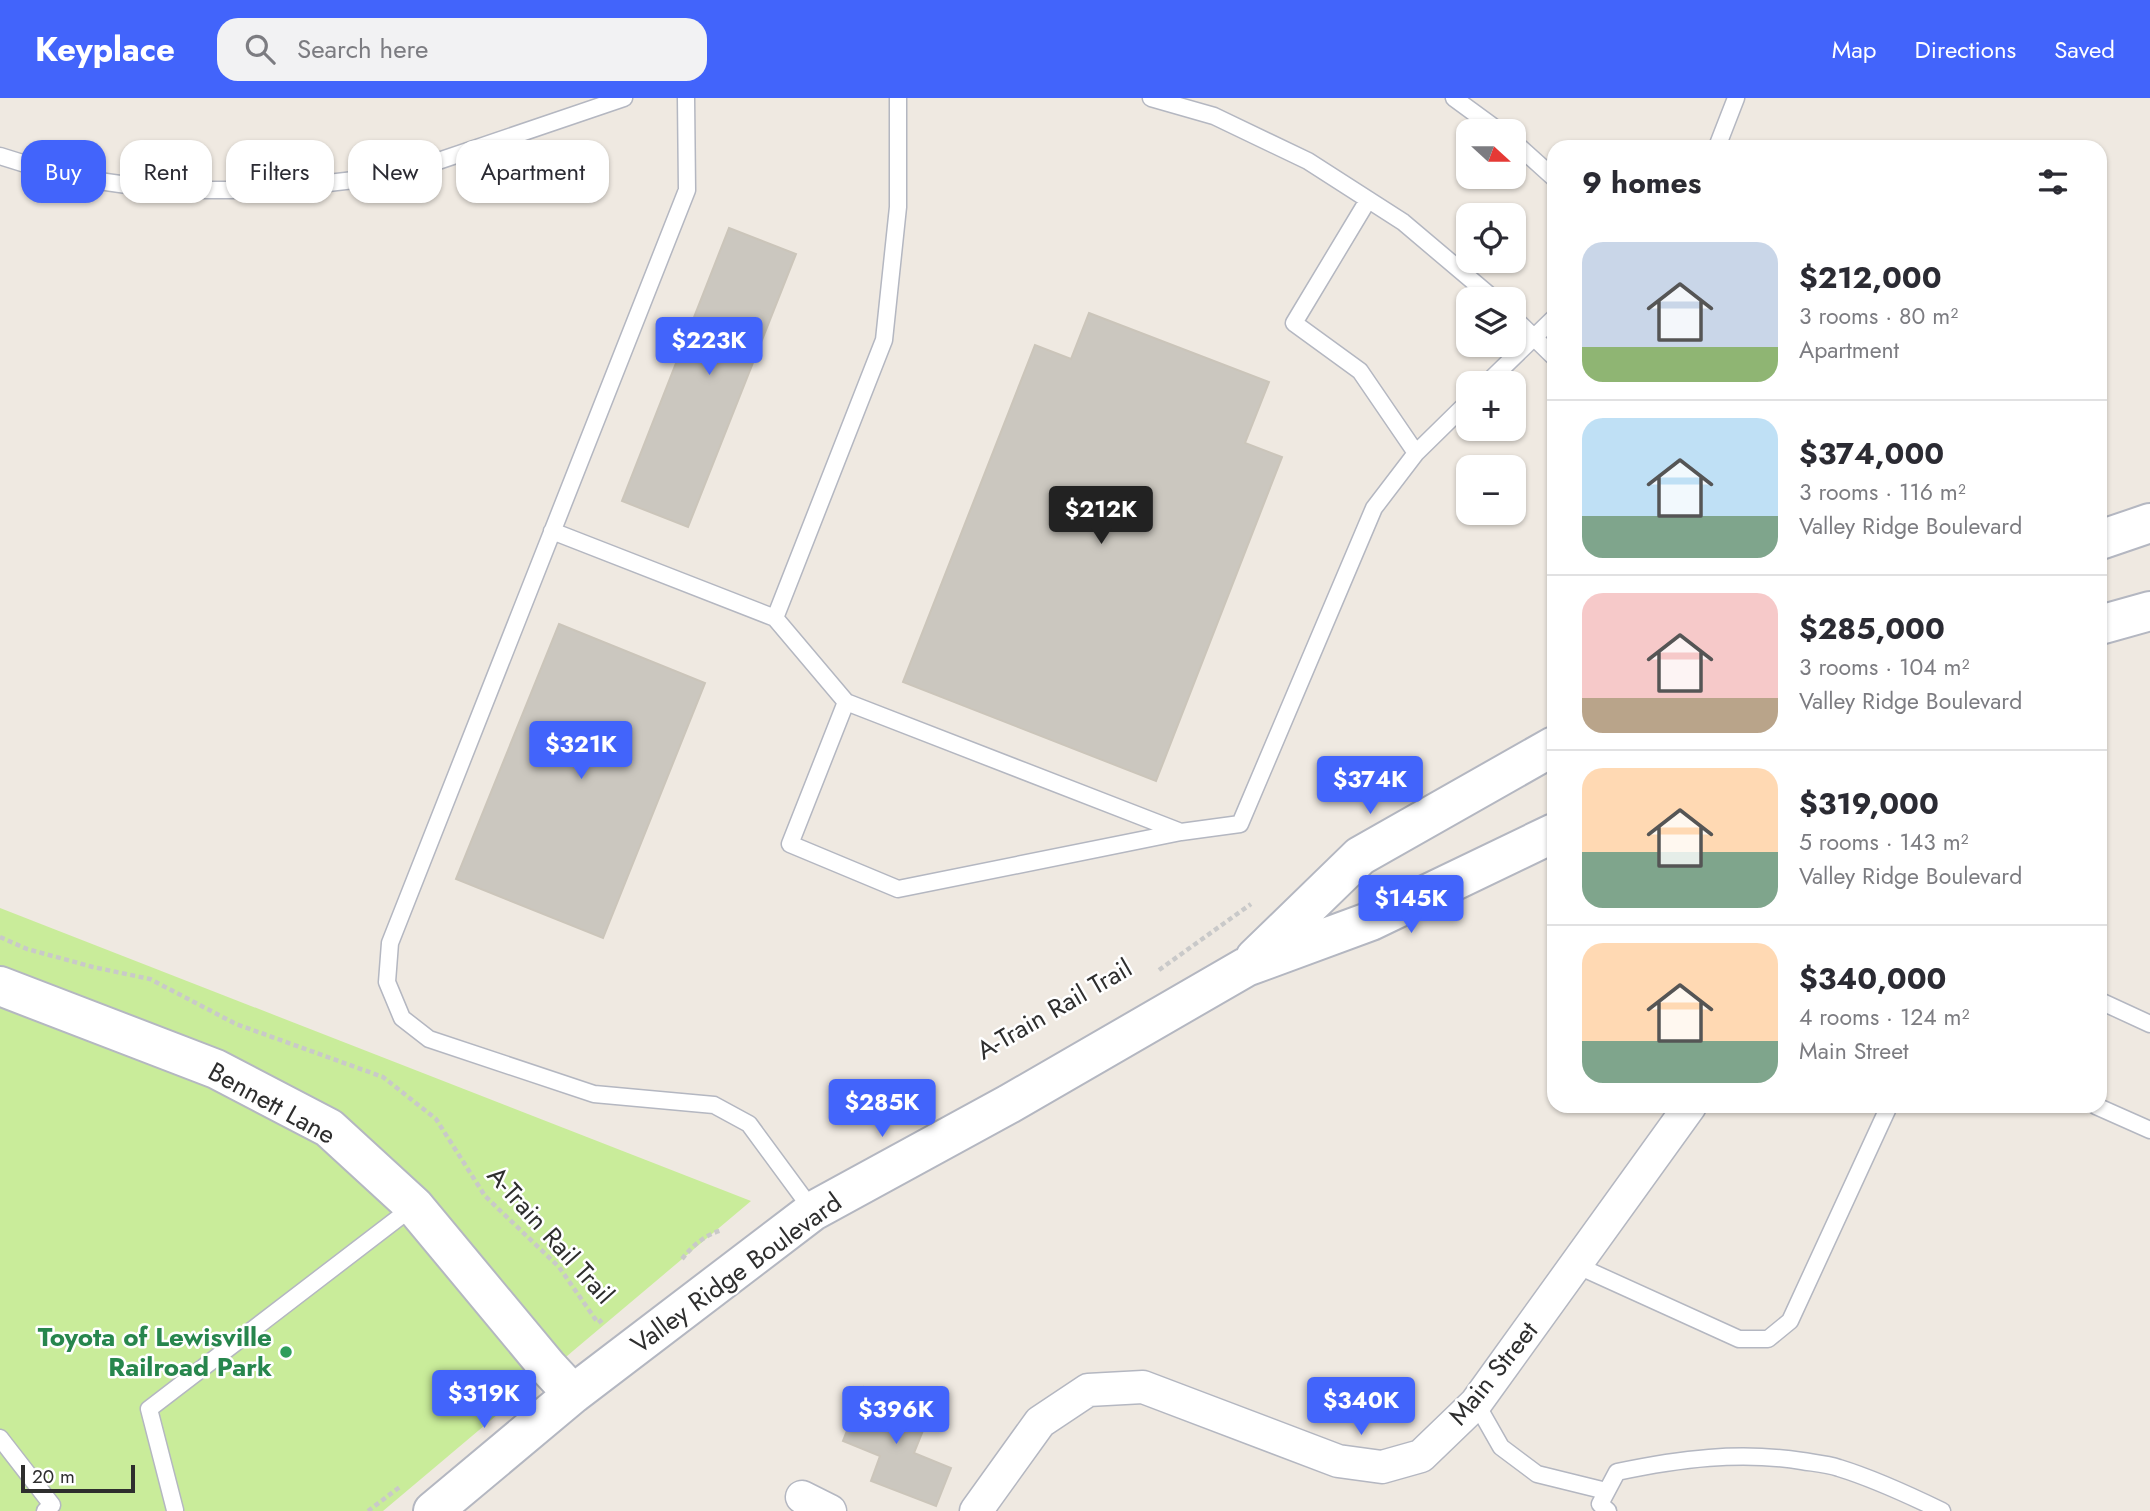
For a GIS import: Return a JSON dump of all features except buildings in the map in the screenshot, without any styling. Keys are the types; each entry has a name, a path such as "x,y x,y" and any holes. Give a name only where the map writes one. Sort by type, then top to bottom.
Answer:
{"street":[{"path":"2107,538 2150,523"},
{"path":"2107,623 2150,611"},
{"name":"Valley Ridge Boulevard","path":"1246,967 1360,856 1547,750"},
{"name":"Valley Ridge Boulevard","path":"433,1511 573,1394 813,1211 1009,1104 1246,967 1371,921 1547,836"},
{"name":"Bennett Lane","path":"0,986 216,1069 329,1128 414,1206 573,1394"},
{"name":"Main Street","path":"976,1511 1040,1422 1088,1390 1143,1387 1338,1461 1381,1467 1421,1456 1476,1403 1685,1113"},
{"path":"802,1497 830,1511"}],"lane":[{"path":"0,156 64,176 162,190 268,190 397,175 624,98"},
{"path":"686,98 687,190 390,943 387,982 402,1018 429,1040 594,1094 714,1105 749,1124 813,1211"},
{"path":"775,618 884,340 898,207 898,98"},
{"path":"1151,98 1214,116 1308,160 1403,222 1480,287"},
{"path":"1454,98 1483,119"},
{"path":"1720,140 1736,98"},
{"path":"1526,153 1547,172"},
{"path":"1368,200 1294,323 1360,371 1416,453"},
{"path":"1499,371 1547,325"},
{"path":"1526,329 1547,350"},
{"path":"846,702 790,844 898,889 1181,832 1240,824 1374,508 1416,453 1456,413"},
{"path":"552,531 775,618 846,702 1181,832"},
{"path":"2107,1004 2150,1024"},
{"path":"2107,1111 2150,1130"},
{"path":"1576,1265 1739,1339 1768,1339 1790,1321 1886,1113"},
{"path":"175,1510 149,1409 414,1206"},
{"path":"1476,1403 1501,1447 1537,1474 1606,1491"},
{"path":"0,1438 52,1505 45,1511"},
{"path":"1608,1511 1600,1504 1617,1472 1672,1461 1720,1456 1772,1456 1836,1467 1888,1486 1942,1511"}],"path":[{"name":"A-Train Rail Trail","path":"1153,974 1257,900"},
{"name":"A-Train Rail Trail","path":"0,937 27,949 150,979 236,1024 383,1077 436,1119 485,1196 559,1267 598,1323 610,1314"},
{"path":"677,1265 691,1248 709,1234 732,1226"}],"green space":[{"name":"Toyota of Lewisville Railroad Park","path":"0,908 751,1201 383,1511 0,1511"}],"place":[{"name":"Toyota of Lewisville Railroad Park","path":"286,1352"}]}
